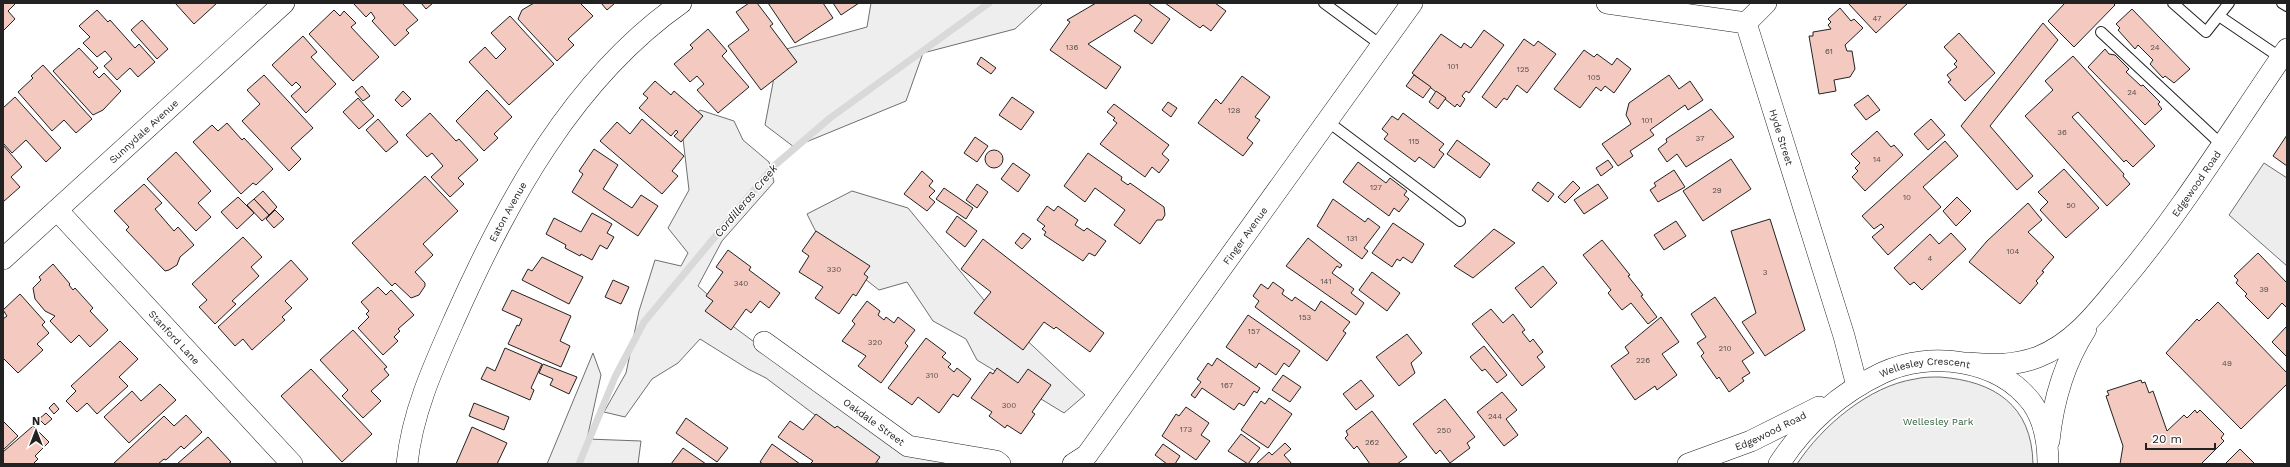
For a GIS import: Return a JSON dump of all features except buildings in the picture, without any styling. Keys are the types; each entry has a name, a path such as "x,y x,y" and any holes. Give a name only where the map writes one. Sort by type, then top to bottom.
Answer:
{"street":[{"name":"Sunnydale Avenue","path":"3,258 284,3"},
{"name":"Eaton Avenue","path":"407,464 409,445 431,372 498,227 524,183 563,122 607,68 660,18 681,3"},
{"name":"Finger Avenue","path":"1073,464 1087,455 1412,3"},
{"path":"1607,3 1746,23 1766,3"},
{"name":"Hyde Street","path":"1746,23 1844,336 1854,388"},
{"name":"Edgewood Road","path":"1967,363 1994,366 2016,363 2039,356 2079,332 2097,312 2171,220 2223,146 2284,54"},
{"name":"Stanford Lane","path":"57,210 292,464"},
{"name":"Edgewood Road","path":"2048,459 2055,402 2062,379 2071,356 2097,312"},
{"name":"Oakdale Street","path":"764,342 908,446 996,461 1000,464"},
{"name":"Wellesley Crescent","path":"1779,464 1810,424 1854,388 1884,372 1911,364 1940,361 1967,363 1992,372 2014,385 2032,404 2043,427 2048,459"},
{"name":"Edgewood Road","path":"1688,464 1751,441 1854,388"}],"lane":[{"path":"1324,3 1381,45"},
{"path":"2173,3 2206,32 2229,3"},
{"path":"2282,3 2287,6"},
{"path":"2219,16 2284,54"},
{"path":"2100,32 2223,146"},
{"path":"1327,121 1460,221"}],"green space":[{"path":"871,3 1043,3 1015,29 923,53 906,101 794,147 765,125 779,51 867,27"},
{"path":"700,110 734,121 743,140 769,162 774,182 722,241 698,286 717,303 734,327 855,417 958,464 880,464 766,378 748,369 700,339 678,363 652,379 625,417 604,412 626,373 639,311 655,260 681,266 688,253 668,228 689,190 682,130"},
{"path":"852,191 908,208 984,300 1085,395 1064,413 977,360 966,339 933,321 907,282 879,290 823,246 807,214"},
{"path":"593,353 601,375 587,439 641,441 638,464 547,464"},
{"name":"Wellesley Park","path":"1940,377 1959,379 1977,384 1993,391 2006,400 2017,412 2026,426 2031,443 2033,464 1797,464 1807,450 1833,422 1864,399 1898,383 1921,378"}],"shaded area":[{"path":"2264,163 2287,178 2287,266 2229,215"}],"waterway":[{"name":"Cordilleras Creek","path":"579,464 615,377 644,322 774,166 830,118 989,3"}]}
